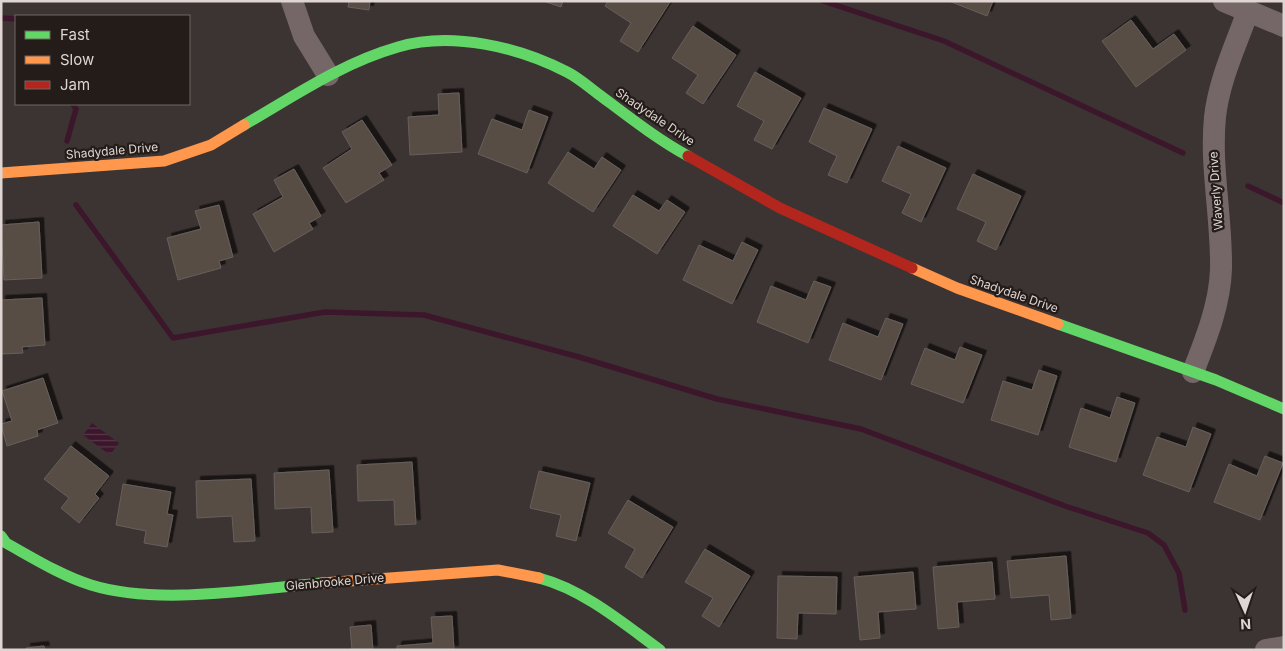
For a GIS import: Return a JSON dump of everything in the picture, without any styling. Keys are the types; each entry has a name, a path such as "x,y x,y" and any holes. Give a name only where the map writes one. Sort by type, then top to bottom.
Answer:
{"street":[{"path":"292,1 304,36 328,75"},
{"path":"1224,1 1284,26"},
{"name":"Waverly Drive","path":"1193,372 1216,308 1221,271 1219,201 1213,145 1215,114 1224,76 1248,11"},
{"name":"Shadydale Drive","path":"1,173 164,161 211,145 328,75 361,60 400,46 435,42 472,42 510,49 568,72 668,145 780,208 957,288 1193,372 1284,408"},
{"name":"Glenbrooke Drive","path":"3,543 91,584 135,593 177,594 498,570 541,578 582,597 609,613 660,650"},
{"path":"1266,650 1284,647"}],"shaded area":[{"path":"92,423 119,443 110,455 83,435"}],"building":[{"path":"349,1 370,1 369,10 348,7"},
{"path":"543,1 563,1 561,7"},
{"path":"608,1 670,2 638,52 620,41 631,23 605,6"},
{"path":"949,1 993,1 987,16"},
{"path":"1131,20 1153,49 1174,34 1186,50 1136,87 1102,41"},
{"path":"693,26 736,55 703,104 686,93 698,75 672,58"},
{"path":"755,72 801,98 772,149 754,140 764,121 737,106"},
{"path":"459,93 462,152 410,155 408,117 439,115 438,94"},
{"path":"824,108 872,129 847,183 828,175 837,156 809,142"},
{"path":"529,110 548,117 527,173 478,154 492,119 522,130"},
{"path":"362,120 392,165 379,173 384,180 346,203 323,168 352,149 342,132"},
{"path":"898,146 946,168 921,222 902,213 911,194 882,181"},
{"path":"568,152 594,169 602,157 621,170 593,212 548,183"},
{"path":"294,169 321,216 309,223 313,229 274,252 253,214 283,197 274,180"},
{"path":"973,174 1021,196 996,250 977,241 986,222 957,209"},
{"path":"633,195 659,211 667,200 685,212 657,254 613,226"},
{"path":"219,205 233,257 219,261 221,268 178,280 167,238 201,229 195,211"},
{"path":"39,222 42,278 4,280 1,225"},
{"path":"742,242 758,250 732,304 683,280 699,245 733,261"},
{"path":"814,281 831,287 808,343 757,322 771,286 806,300"},
{"path":"42,298 45,345 22,347 23,353 1,354 1,300"},
{"path":"886,318 903,324 881,380 829,360 843,323 878,337"},
{"path":"960,347 982,355 963,403 911,384 925,348 955,360"},
{"path":"1039,370 1057,376 1038,435 991,420 1003,381 1032,390"},
{"path":"43,378 58,423 37,430 38,436 7,446 1,424 12,421 2,391"},
{"path":"1117,397 1135,403 1116,462 1069,447 1081,408 1110,418"},
{"path":"1193,427 1211,434 1189,492 1143,475 1157,437 1186,447"},
{"path":"71,446 109,476 95,494 99,498 79,523 61,508 69,498 44,479"},
{"path":"1265,456 1283,463 1260,520 1214,502 1229,464 1257,476"},
{"path":"412,462 416,524 395,525 394,500 358,501 357,465"},
{"path":"329,470 333,532 312,533 311,507 275,509 274,473"},
{"path":"539,471 590,483 576,541 556,536 561,515 530,508"},
{"path":"251,479 255,541 234,542 232,516 197,518 196,481"},
{"path":"123,484 171,492 167,514 173,515 167,547 144,543 146,531 116,525"},
{"path":"628,500 673,527 642,578 625,567 635,549 608,533"},
{"path":"705,549 750,576 719,627 702,616 713,598 685,582"},
{"path":"1066,556 1071,618 1051,620 1049,595 1011,598 1007,561"},
{"path":"992,562 995,599 957,602 959,627 938,629 933,567"},
{"path":"913,572 916,609 878,612 880,638 860,640 854,577"},
{"path":"778,576 837,577 836,614 798,613 797,639 777,638"},
{"path":"452,616 454,650 397,650 397,646 433,643 431,617"},
{"path":"371,625 373,650 352,650 350,627"},
{"path":"44,646 45,650 26,650 26,648"}],"waterway":[{"path":"823,1 944,41 1183,153"},
{"path":"1,18 15,19"},
{"path":"67,141 76,109 74,105"},
{"path":"1248,186 1284,203"},
{"path":"76,205 173,338 325,312 424,315 579,357 717,399 861,429 1065,506 1148,533 1164,545 1179,573 1185,610"}],"traffic: fast":[{"path":"244,125 319,81 377,54 419,42 462,41 484,44 528,55 567,72 654,135 688,156"},
{"path":"1058,324 1216,380 1284,409"},
{"path":"1,536 6,543 58,572 91,585 118,591 146,594 205,594 322,583"},
{"path":"539,578 556,583 587,599 660,650"}],"traffic: slow":[{"path":"1,173 164,161 211,145 244,125"},
{"path":"912,268 957,288 1058,324"},
{"path":"322,583 498,570 539,578"}],"traffic: jam":[{"path":"688,156 780,208 912,268"}]}
